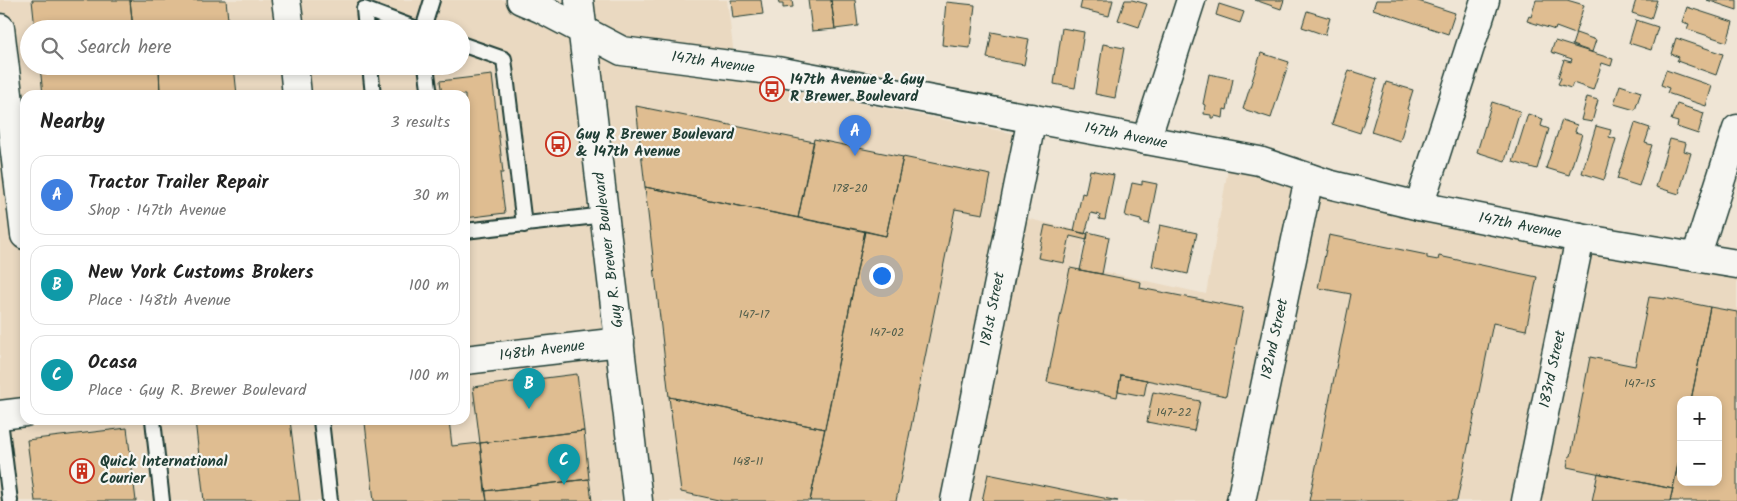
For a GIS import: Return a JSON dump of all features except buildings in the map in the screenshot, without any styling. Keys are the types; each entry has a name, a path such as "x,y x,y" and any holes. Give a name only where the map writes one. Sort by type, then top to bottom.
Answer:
{"street":[{"path":"286,0 289,20"},
{"name":"147th Avenue","path":"521,0 622,51 777,71 1259,161 1328,184 1419,206 1580,238 1737,264"},
{"name":"Guy R. Brewer Boulevard","path":"579,0 638,501"},
{"path":"1146,140 1191,0"},
{"path":"1419,206 1485,0"},
{"path":"0,28 20,194"},
{"path":"295,75 296,90"},
{"name":"181st Street","path":"955,501 1032,118"},
{"path":"1696,257 1737,129"},
{"name":"182nd Street","path":"1241,501 1309,178"},
{"name":"183rd Street","path":"1526,501 1580,238"},
{"name":"148th Avenue","path":"470,359 620,342"},
{"path":"0,415 20,413"}],"lane":[{"path":"425,20 432,0"},
{"path":"365,20 364,9 393,20"},
{"path":"470,47 504,59 524,224"},
{"path":"371,75 373,90"},
{"path":"427,75 429,90"},
{"path":"470,230 605,215"},
{"path":"0,420 10,501"},
{"path":"154,425 162,501"},
{"path":"322,425 330,501"}],"shaded area":[{"path":"0,0 727,0 737,79 1042,139 1025,218 1086,232 1079,266 1206,294 1228,169 1737,266 1737,501 0,501"}],"place":[{"name":"147th Avenue & Guy R Brewer Boulevard","path":"772,89"},
{"name":"Guy R Brewer Boulevard & 147th Avenue","path":"558,144"},
{"name":"Tractor Trailer Repair","path":"855,156"},
{"name":"New York Customs Brokers","path":"529,409"},
{"name":"Quick International Courier","path":"82,471"},
{"name":"Ocasa","path":"564,485"}]}
